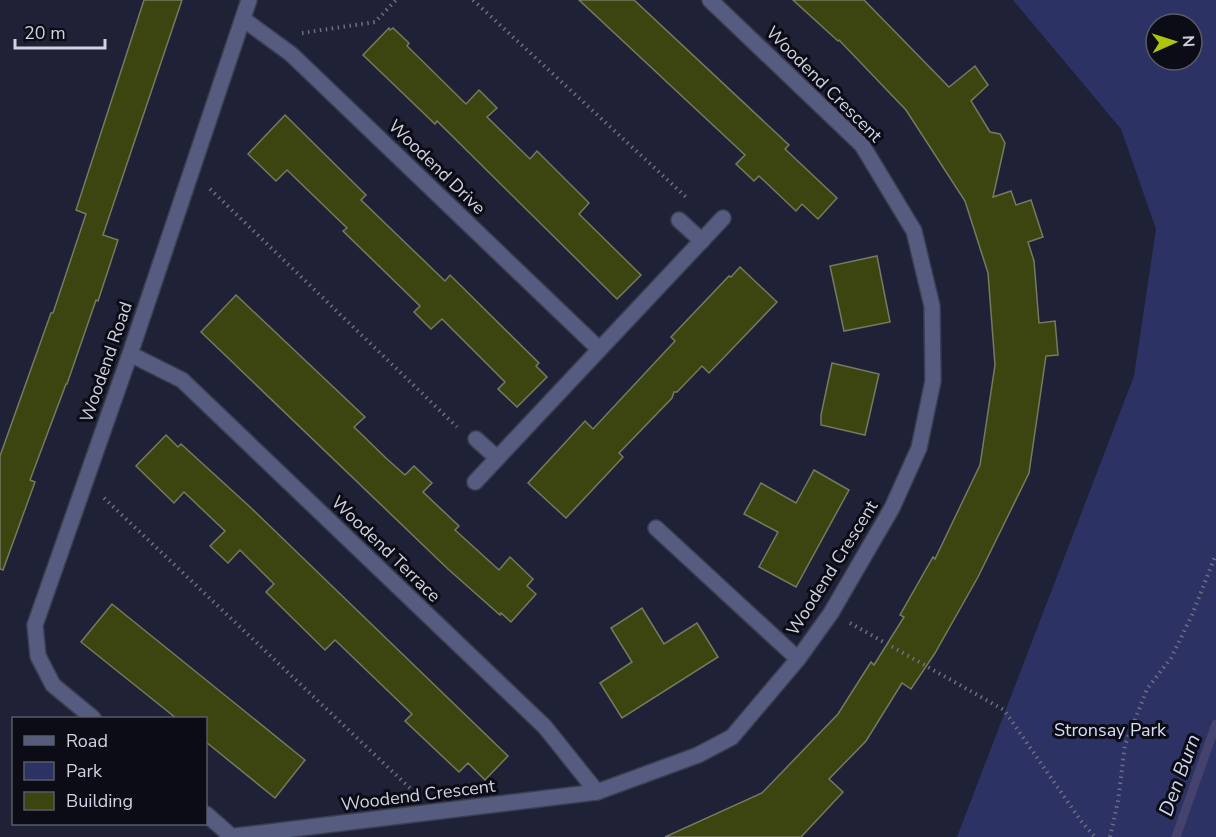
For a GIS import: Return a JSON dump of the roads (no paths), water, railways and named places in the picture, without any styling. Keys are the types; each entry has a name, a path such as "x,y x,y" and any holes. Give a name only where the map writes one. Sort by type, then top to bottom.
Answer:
{"street":[{"name":"Woodend Road","path":"92,717 53,686 38,656 35,625 130,354 249,0"},
{"name":"Woodend Crescent","path":"229,837 597,792 698,755 732,738 798,659 831,613 892,508 919,448 933,381 932,306 914,231 862,145 710,0"},
{"name":"Woodend Drive","path":"243,19 285,49 599,350"},
{"path":"475,482 723,218"},
{"path":"679,220 702,241"},
{"name":"Woodend Terrace","path":"130,354 182,380 545,727 597,792"},
{"path":"476,439 497,458"},
{"path":"656,528 798,659"},
{"path":"207,815 229,837"}],"waterway":[{"name":"Den Burn","path":"1176,837 1216,724"}],"park label":[{"name":"Stronsay Park","path":"1110,730"}]}
